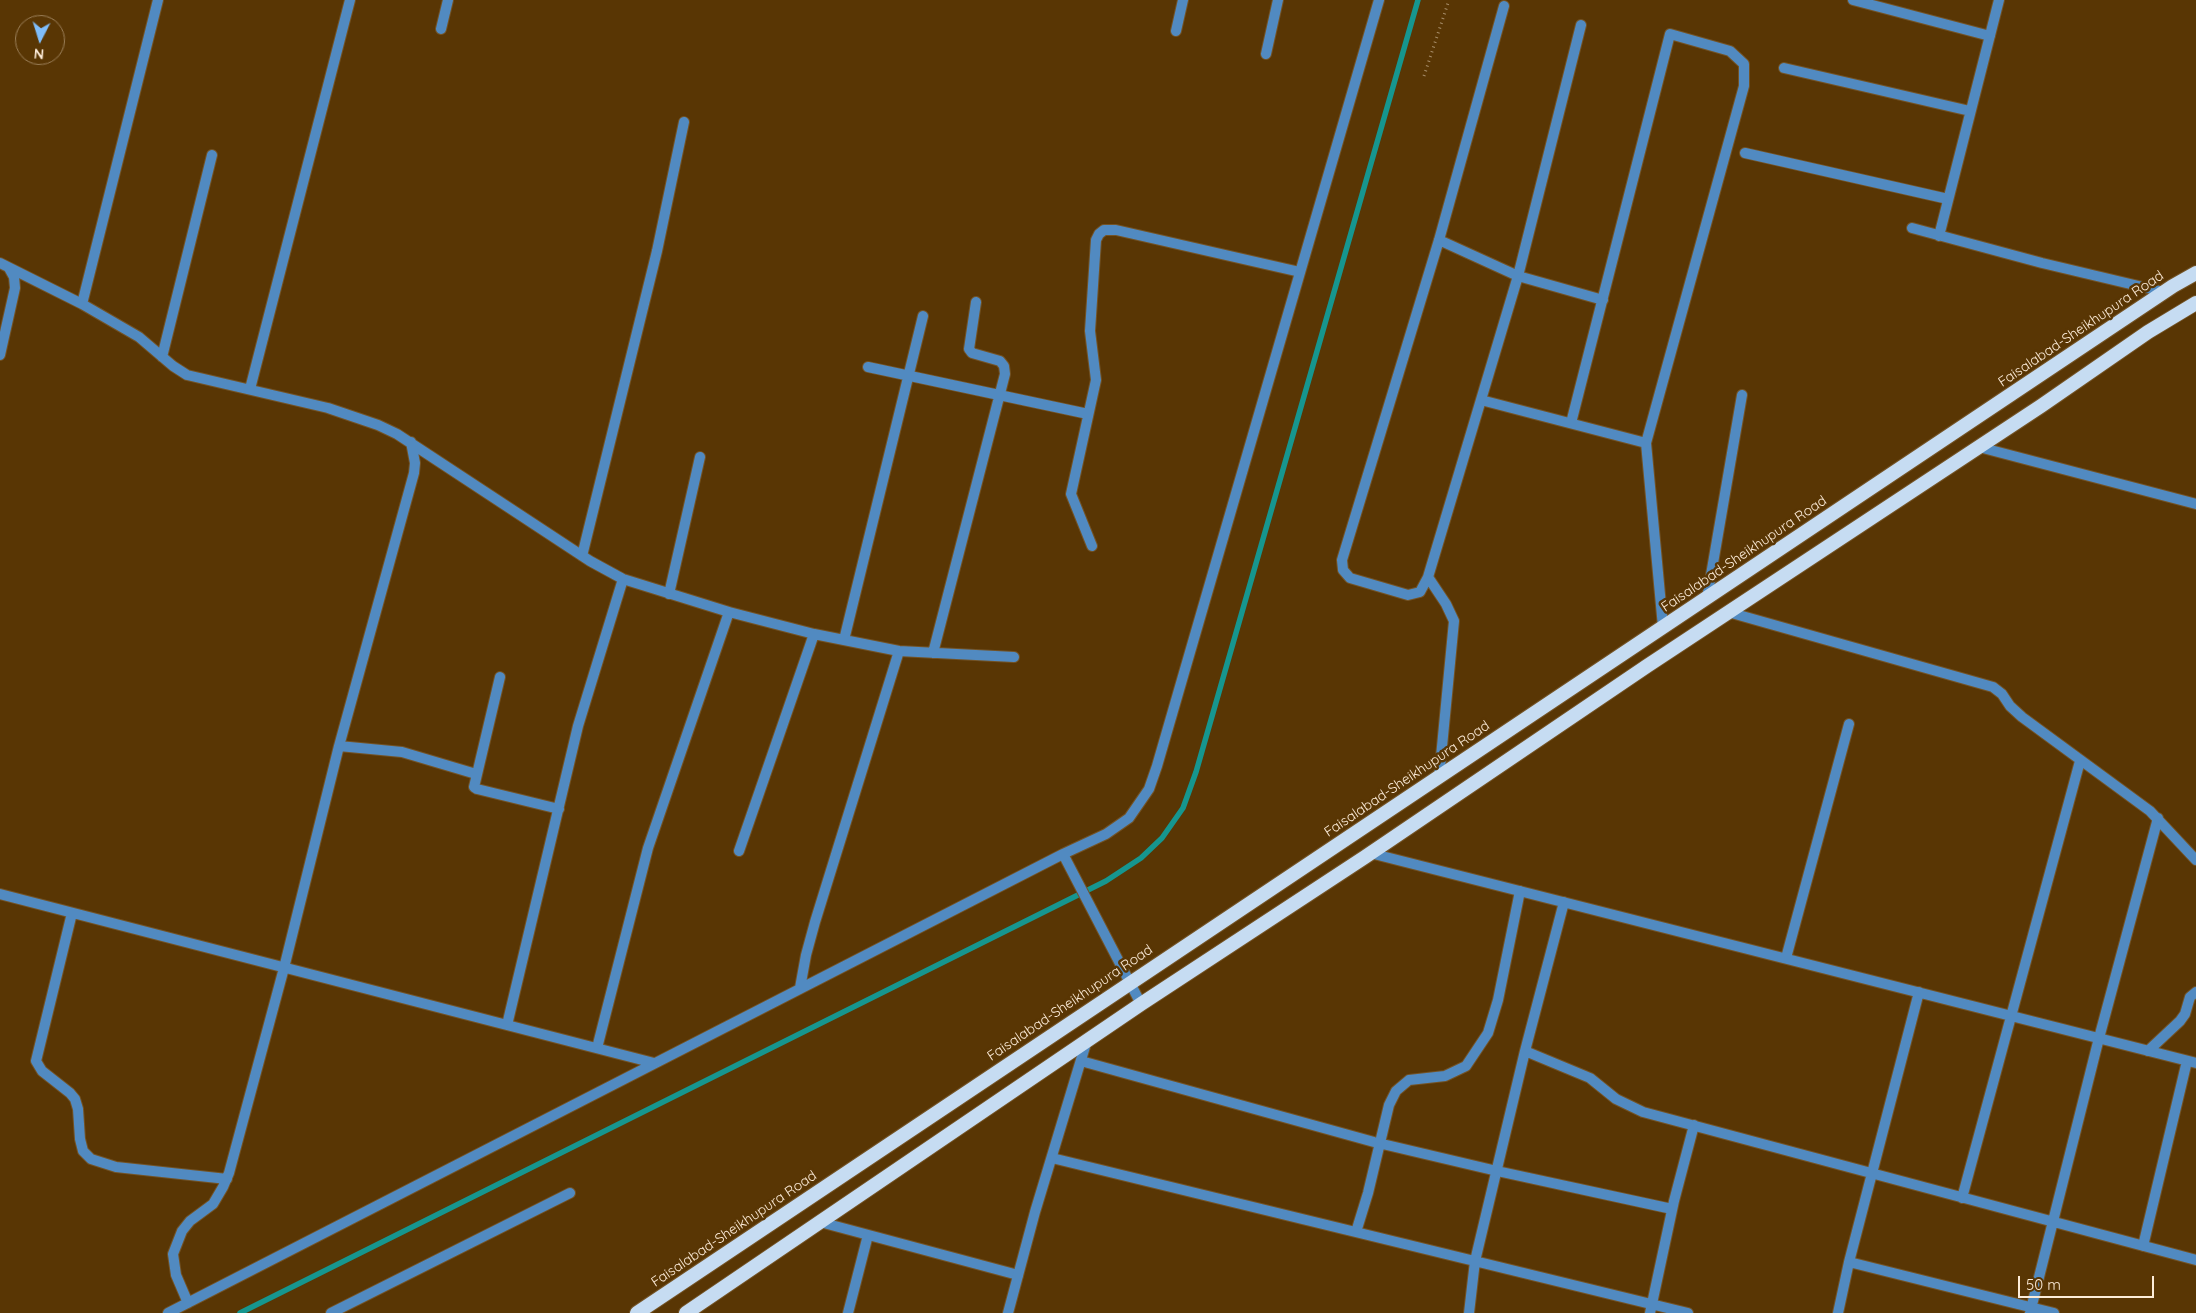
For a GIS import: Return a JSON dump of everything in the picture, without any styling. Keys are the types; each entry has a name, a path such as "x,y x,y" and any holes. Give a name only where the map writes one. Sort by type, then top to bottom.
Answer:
{"highway":[{"name":"Faisalabad-Sheikhupura Road","path":"637,1313 2164,292 2196,273"},
{"path":"686,1313 1087,1040 1370,853 1728,612 1979,447 2148,332 2196,303"}],"street":[{"path":"82,304 158,0"},
{"path":"250,389 350,0"},
{"path":"441,29 448,0"},
{"path":"1176,31 1183,0"},
{"path":"1266,54 1278,0"},
{"path":"168,1313 1118,827 1128,818 1149,788 1157,766 1379,0"},
{"path":"1854,0 1990,36"},
{"path":"1939,236 1999,0"},
{"path":"1504,6 1439,240 1342,560 1343,570 1350,578 1408,595 1420,592 1428,577 1518,276 1581,25"},
{"path":"1572,424 1670,34 1730,51 1744,64 1744,86 1646,443 1663,627"},
{"path":"1784,68 1970,112"},
{"path":"582,556 656,251 684,122"},
{"path":"1745,153 1948,199"},
{"path":"162,357 212,155"},
{"path":"1912,228 2164,292"},
{"path":"1092,546 1071,494 1096,380 1090,331 1096,240 1104,230 1116,230 1300,272"},
{"path":"1439,240 1518,276 1603,300"},
{"path":"4,265 82,304 139,338 186,375 328,408 378,425 411,442 582,556 623,579 729,612 814,634 899,651 1014,657"},
{"path":"0,355 16,288 14,277 4,265"},
{"path":"933,653 1004,374 1003,363 972,353 969,349 976,302"},
{"path":"844,640 923,316"},
{"path":"868,367 1088,414"},
{"path":"1707,598 1742,395"},
{"path":"1481,400 1646,443"},
{"path":"188,1303 176,1275 172,1254 182,1231 190,1220 213,1204 227,1179 284,968 339,746 414,473 415,463 411,442"},
{"path":"1979,447 2196,504"},
{"path":"670,594 700,456"},
{"path":"1428,577 1446,604 1454,621 1439,778"},
{"path":"507,1025 578,726 623,579"},
{"path":"597,1048 648,848 729,612"},
{"path":"1728,612 1992,687 2002,694 2014,710 2080,761 2134,798 2158,818 2196,860"},
{"path":"739,851 814,634"},
{"path":"800,988 815,922 899,651"},
{"path":"500,677 474,784 477,789 558,809"},
{"path":"1786,958 1849,724"},
{"path":"339,746 402,752 476,774"},
{"path":"1962,1198 2080,761"},
{"path":"2031,1310 2099,1038 2158,818"},
{"path":"1370,853 2192,1062 2143,1246"},
{"path":"1064,854 1141,1004"},
{"path":"1356,1232 1392,1097 1402,1084 1409,1080 1453,1074 1466,1066 1479,1050 1494,1019 1520,891"},
{"path":"0,894 654,1063"},
{"path":"1469,1313 1475,1261 1525,1051 1564,902"},
{"path":"72,913 36,1062 42,1071 75,1099 83,1151 91,1159 116,1167 227,1179"},
{"path":"1838,1313 1849,1262 1919,992"},
{"path":"2148,1051 2180,1021 2185,1014 2190,997 2196,992"},
{"path":"1008,1313 1087,1040"},
{"path":"1525,1051 1590,1078 1616,1100 1631,1107 2196,1260"},
{"path":"1081,1060 1379,1143 1672,1209"},
{"path":"1651,1309 1672,1209 1694,1125"},
{"path":"1052,1158 1475,1261 1651,1309 1688,1313"},
{"path":"331,1313 570,1193"},
{"path":"820,1222 1018,1275"},
{"path":"848,1313 868,1235"},
{"path":"1849,1262 2031,1310 2054,1313"}],"path":[{"path":"1424,76 1449,0"}],"waterway":[{"path":"240,1313 1106,881 1141,858 1162,838 1183,808 1196,772 1418,0"}]}
